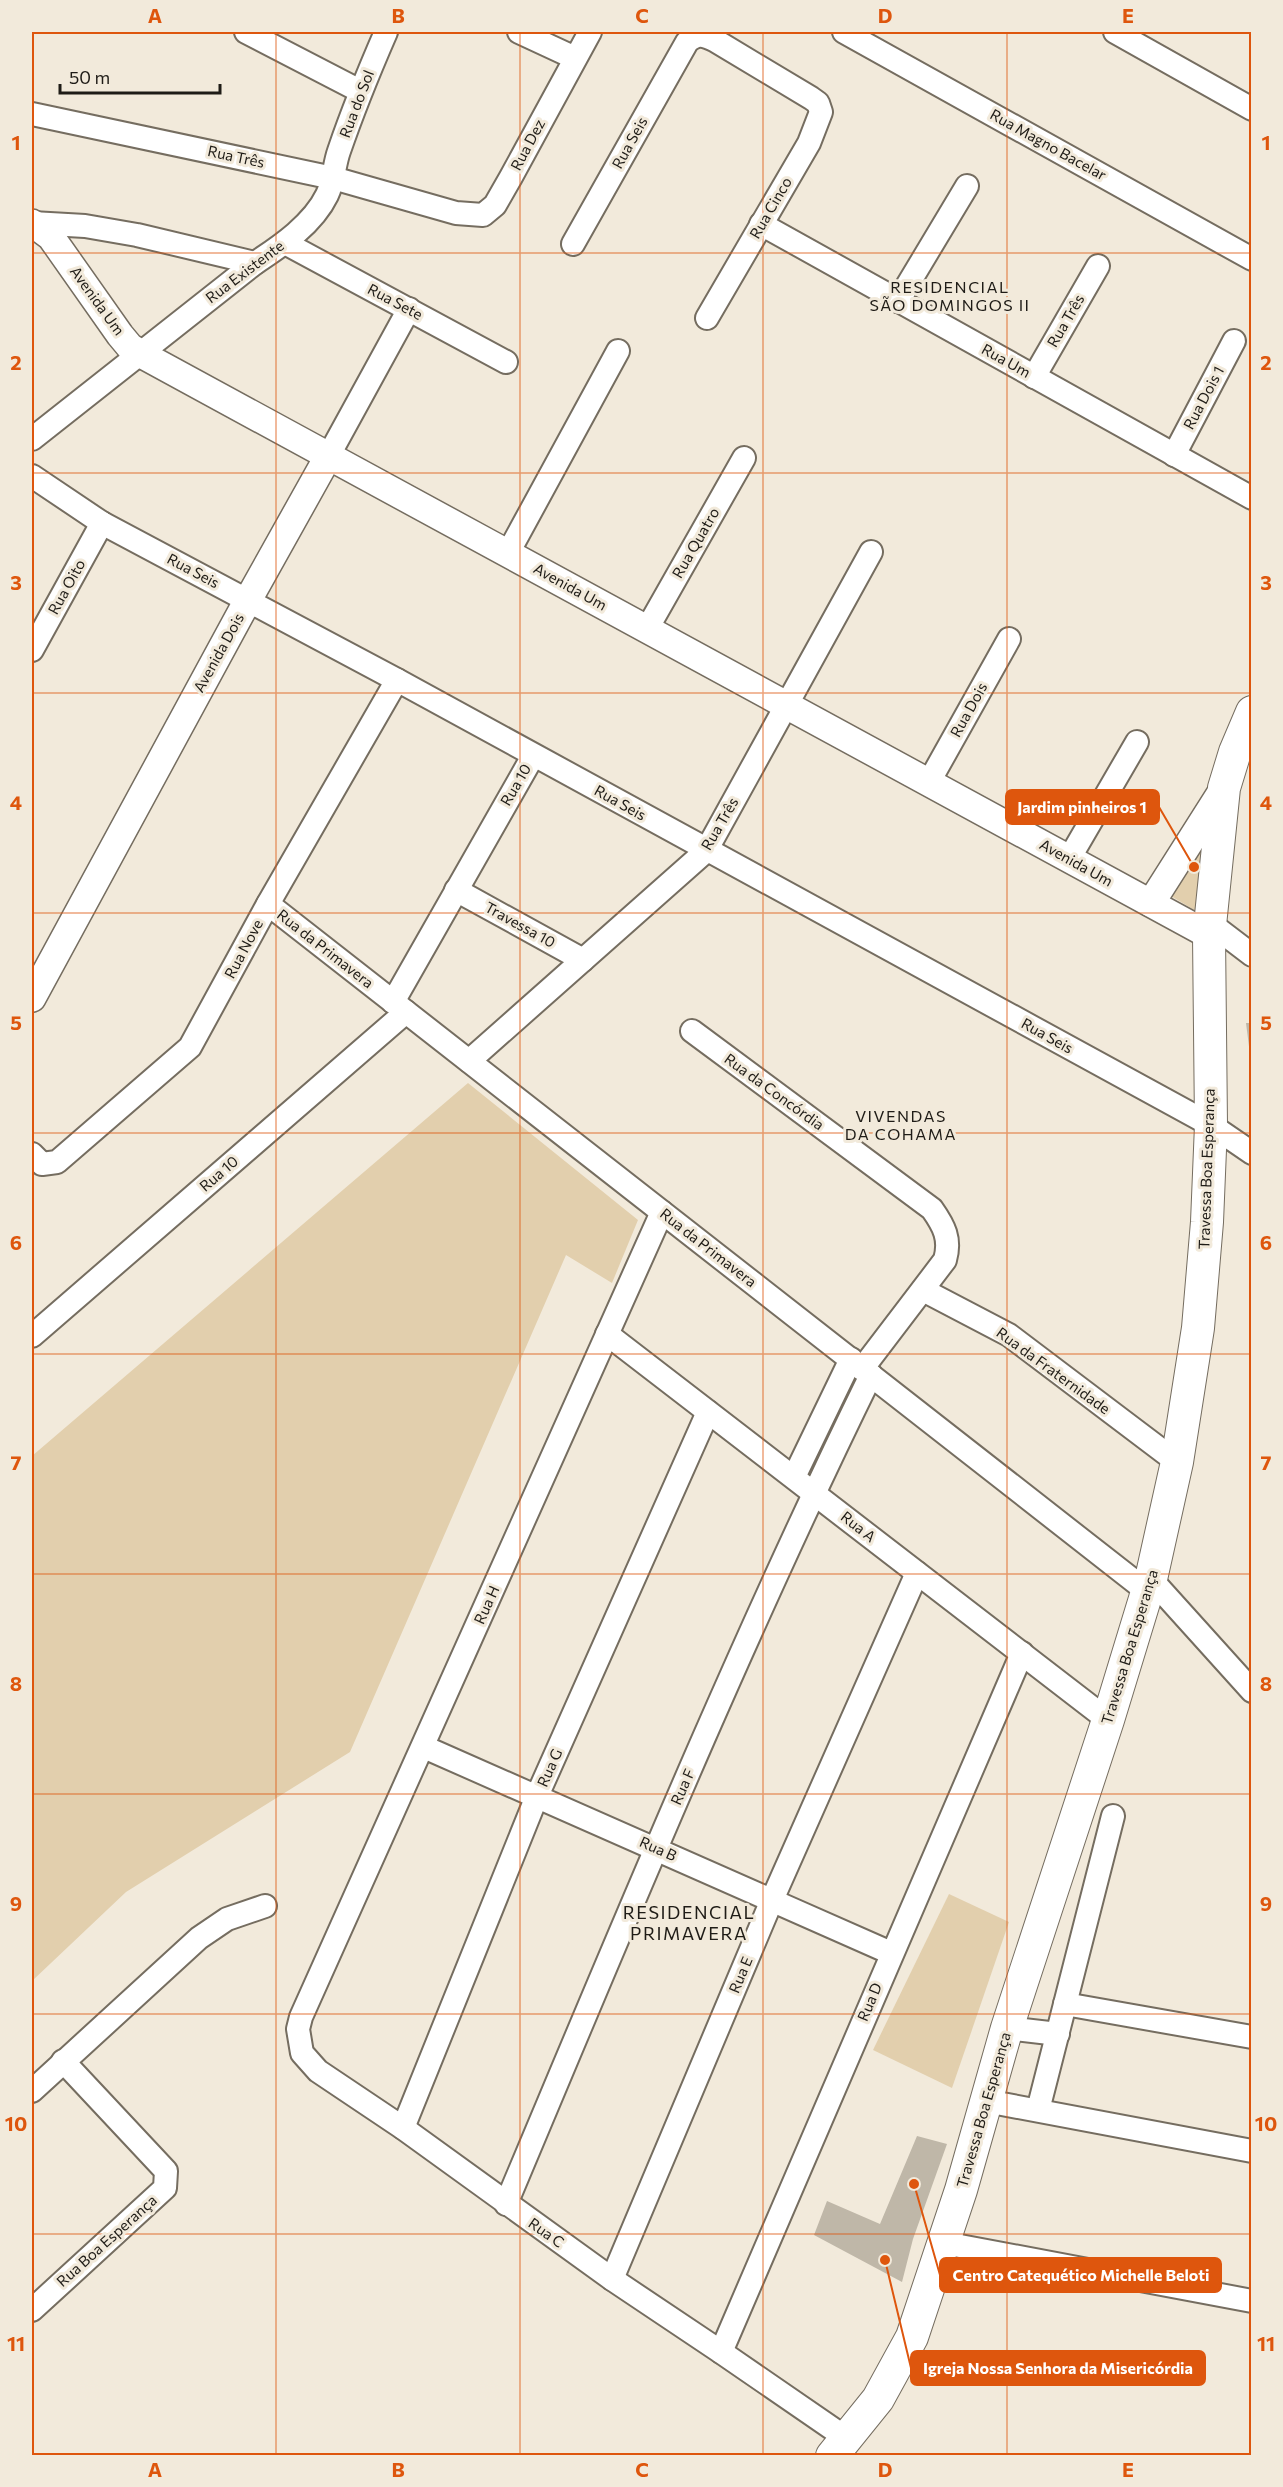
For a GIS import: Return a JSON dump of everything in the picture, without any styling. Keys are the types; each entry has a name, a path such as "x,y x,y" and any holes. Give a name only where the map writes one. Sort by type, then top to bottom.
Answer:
{"main road":[{"path":"1224,788 1251,712"},
{"name":"Travessa Boa Esperança","path":"839,2447 878,2399 907,2346 944,2243 1007,2028 1150,1586 1177,1462 1198,1328 1207,1222 1211,1125 1210,929 1224,788"}],"street":[{"path":"246,32 360,91"},
{"name":"Rua do Sol","path":"333,178 337,157 360,91 386,32"},
{"path":"519,32 575,58"},
{"name":"Rua Dez","path":"438,208 456,213 483,214 495,205 590,32"},
{"name":"Rua Magno Bacelar","path":"844,32 1251,259"},
{"path":"1115,32 1251,109"},
{"name":"Rua Seis","path":"573,244 687,42 694,36 703,34 811,98"},
{"name":"Rua Cinco","path":"707,318 820,120 821,112 818,103 811,98"},
{"name":"Rua Três","path":"32,114 333,178 438,208"},
{"name":"Rua Existente","path":"32,439 255,263 285,243 319,209 328,194 333,178"},
{"path":"898,301 967,186"},
{"path":"32,223 85,226 137,235 255,263"},
{"name":"Avenida Um","path":"32,223 51,237 120,335 130,347 141,354 1150,903 1210,929"},
{"name":"Rua Um","path":"761,224 1251,498"},
{"name":"Rua Sete","path":"285,243 506,362"},
{"name":"Rua Três","path":"1034,377 1098,266"},
{"name":"Avenida Dois","path":"32,998 409,309"},
{"name":"Rua Dois 1","path":"1174,455 1234,341"},
{"path":"508,553 618,351"},
{"name":"Rua Quatro","path":"647,628 744,458"},
{"name":"Rua Seis","path":"32,476 102,523 397,680 532,756 1211,1125 1251,1153"},
{"name":"Rua Oito","path":"32,650 102,523"},
{"name":"Rua Três","path":"469,1061 706,851 870,552"},
{"name":"Rua Dois","path":"929,782 1009,639"},
{"name":"Rua Nove","path":"34,1157 42,1164 57,1162 190,1047 268,904 397,680"},
{"path":"1069,859 1137,742"},
{"name":"Rua 10","path":"32,1336 399,1007 456,890 532,756"},
{"path":"1150,903 1224,788"},
{"name":"Travessa 10","path":"456,890 583,960"},
{"name":"Rua da Primavera","path":"268,904 861,1368 1150,1586 1251,1691"},
{"path":"1210,929 1251,955"},
{"name":"Rua da Concórdia","path":"692,1031 932,1209 946,1232 948,1251 939,1270 861,1368"},
{"name":"Rua H","path":"310,1997 662,1212"},
{"name":"Rua da Fraternidade","path":"923,1290 1009,1335 1177,1462"},
{"name":"Rua A","path":"607,1334 1108,1720"},
{"path":"794,1478 861,1368"},
{"name":"Rua F","path":"506,2204 656,1848 813,1492 861,1368"},
{"name":"Rua G","path":"402,2128 537,1796 708,1412"},
{"name":"Rua E","path":"612,2279 772,1900 917,1573"},
{"name":"Rua D","path":"721,2352 1022,1653"},
{"name":"Rua B","path":"424,1747 891,1953"},
{"path":"1038,2110 1113,1816"},
{"path":"32,2091 199,1938 227,1919 265,1906"},
{"name":"Rua C","path":"310,1997 298,2029 302,2053 318,2071 402,2128 612,2279 721,2352 839,2447"},
{"path":"1065,2004 1251,2037"},
{"path":"1007,2028 1058,2034"},
{"name":"Rua Boa Esperança","path":"32,2310 165,2188 167,2179 166,2171 63,2061"},
{"path":"986,2101 1251,2151"},
{"path":"944,2243 1251,2301"}],"shaded area":[{"path":"1203,837 1196,911 1171,896"},
{"path":"468,1083 638,1220 612,1283 566,1255 350,1752 126,1892 32,1981 32,1456"},
{"path":"949,1894 1009,1922 952,2088 873,2050"}],"building":[{"path":"1246,1023 1252,1023 1252,1054 1250,1054"},
{"path":"917,2136 947,2144 913,2239 902,2282 814,2235 827,2201 880,2224"}],"place":[{"name":"Jardim pinheiros 1","path":"1194,867"},
{"name":"Centro Catequético Michelle Beloti","path":"914,2184"},
{"name":"Igreja Nossa Senhora da Misericórdia","path":"885,2260"}],"district":[{"name":"RESIDENCIAL SÃO DOMINGOS II","path":"950,296"},
{"name":"VIVENDAS DA COHAMA","path":"901,1125"},
{"name":"RESIDENCIAL PRIMAVERA","path":"689,1923"}]}
